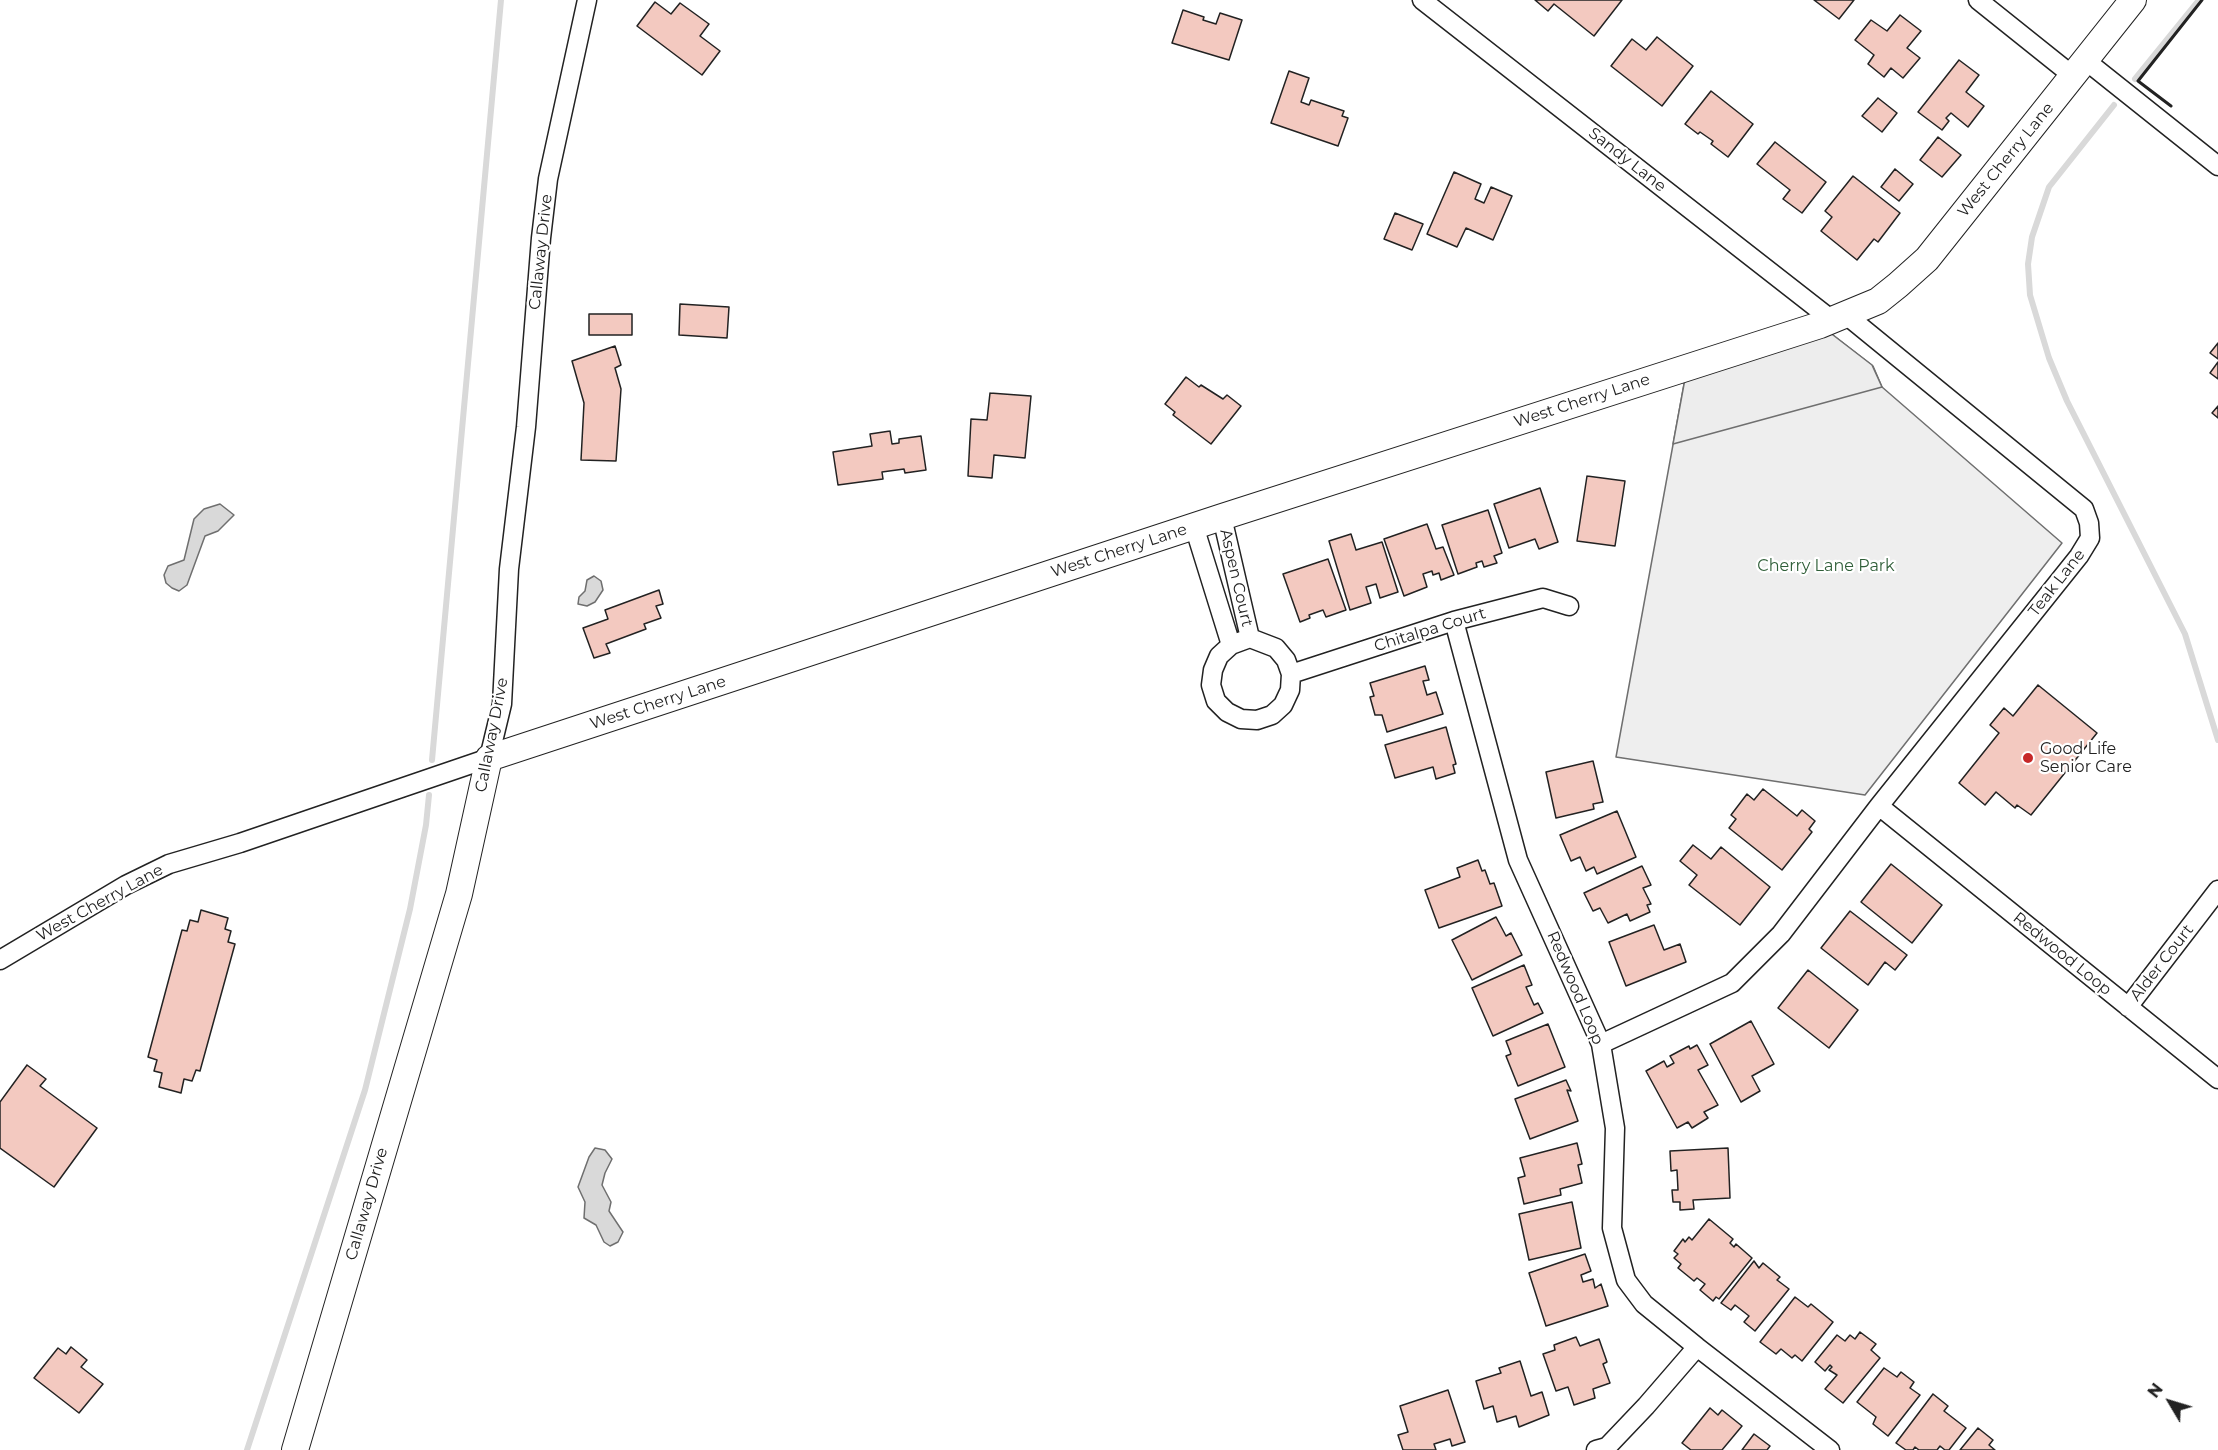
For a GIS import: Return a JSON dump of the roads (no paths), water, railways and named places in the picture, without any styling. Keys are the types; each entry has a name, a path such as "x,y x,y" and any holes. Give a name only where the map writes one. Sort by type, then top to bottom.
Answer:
{"street":[{"name":"Callaway Drive","path":"295,1450 459,894 503,694 509,569 526,427 548,179 587,0"},
{"name":"Sandy Lane","path":"1422,0 1838,317"},
{"path":"1978,0 2218,166"},
{"name":"West Cherry Lane","path":"0,960 117,891 169,864 261,836 489,758 1838,317 1878,301 1927,259 2133,0"},
{"name":"Teak Lane","path":"1601,1044 1732,983 1781,934 1879,806 2079,556 2090,538 2089,523 2084,509 1838,317"},
{"name":"Aspen Court","path":"1222,517 1250,638"},
{"name":"Aspen Court","path":"1194,526 1231,645"},
{"name":"Chitalpa Court","path":"1291,674 1454,621 1544,598 1569,606"},
{"name":"Redwood Loop","path":"1454,621 1518,860 1601,1044 1615,1128 1612,1227 1626,1280 1644,1304 1830,1450"},
{"name":"Aspen Court","path":"1250,638 1276,648 1286,660 1291,674 1290,690 1284,705 1272,715 1257,720 1241,719 1227,712 1216,700 1211,685 1212,670 1219,656 1231,645 1250,638"},
{"name":"Redwood Loop","path":"1879,806 2218,1079"},
{"name":"Alder Court","path":"2128,1007 2218,890"},
{"path":"1596,1450 1606,1447 1646,1406 1696,1347"}],"waterway":[{"path":"432,760 501,0"},
{"path":"2135,79 2199,0"},
{"path":"2114,105 2049,187 2032,237 2028,264 2030,295 2049,358 2067,401 2185,634 2218,740"},
{"path":"247,1450 365,1090 410,909 426,825 429,795"}],"place":[{"name":"Good Life Senior Care","path":"2028,758"}],"park label":[{"name":"Cherry Lane Park","path":"1826,566"}]}
